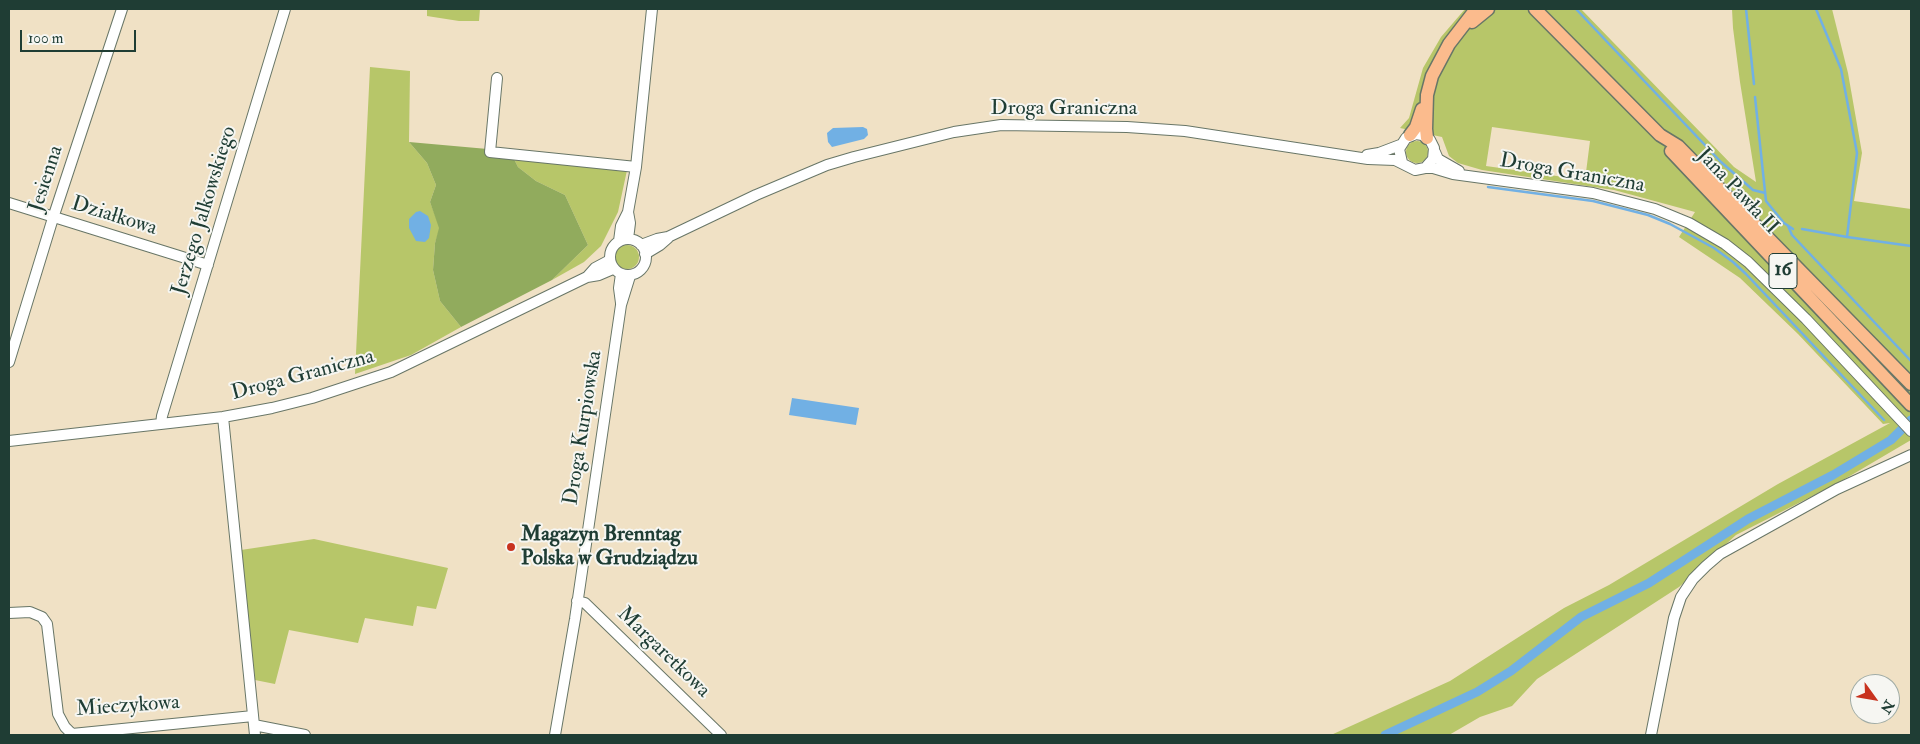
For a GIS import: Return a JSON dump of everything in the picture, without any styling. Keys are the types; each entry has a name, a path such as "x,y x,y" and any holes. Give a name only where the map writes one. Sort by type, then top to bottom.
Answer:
{"main road":[{"path":"1427,138 1428,95 1432,76 1449,44 1476,9"},
{"path":"1458,33 1488,9"},
{"name":"Jana Pawła II","path":"1535,9 1660,135 1672,153 1911,405"},
{"path":"1410,135 1416,127 1428,95"},
{"name":"Jana Pawła II","path":"1660,135 1678,146 1911,384"}],"street":[{"name":"Jesienna","path":"9,362 53,218 122,9"},
{"name":"Jerzego Jalkowskiego","path":"161,424 285,9"},
{"path":"624,240 635,241 643,250 644,265 636,274 618,270 611,249 624,240 630,223 628,212 636,167 652,9"},
{"path":"497,78 490,152 636,167"},
{"name":"Droga Graniczna","path":"643,250 756,195 827,166 854,157 954,132 994,126 1064,125 1156,128 1205,133 1359,156 1368,159 1402,162"},
{"path":"1416,134 1427,138 1433,144 1435,152 1433,159 1425,168 1410,169 1402,162 1399,154 1400,145 1410,135 1416,134"},
{"name":"Droga Graniczna","path":"1359,156 1379,153 1400,145"},
{"name":"Droga Graniczna","path":"1435,152 1438,159 1469,176"},
{"name":"Droga Graniczna","path":"1425,168 1593,193 1655,209 1689,223 1725,244 1748,262 1806,319 1911,431"},
{"name":"Działkowa","path":"9,203 208,265"},
{"name":"Droga Graniczna","path":"9,441 223,417 272,408 348,387 391,372 587,276 595,268 618,270"},
{"name":"Droga Kurpiowska","path":"555,735 564,690 622,305 618,270"},
{"path":"223,417 254,725 305,735"},
{"path":"1651,735 1674,618 1681,597 1693,579 1720,554 1837,489 1911,456"},
{"name":"Margaretkowa","path":"577,601 585,603 720,735"},
{"name":"Mieczykowa","path":"9,613 30,612 42,616 47,624 58,714 65,727 72,734 254,725"}],"green space":[{"path":"427,9 480,9 479,21 459,21 427,16"},
{"path":"1465,9 1581,9 1734,167 1756,182 1740,82 1732,9 1832,9 1848,73 1862,153 1854,201 1911,209 1911,440 1838,483 1736,535 1679,587 1537,679 1512,706 1480,717 1449,735 1331,735 1450,681 1564,608 1609,585 1778,484 1890,423 1883,424 1798,334 1740,278 1679,237 1695,212 1614,190 1482,170 1458,163 1449,156 1442,137 1400,128 1409,118 1423,68 1441,37","holes":["1492,127 1590,141 1585,180 1486,166"]},
{"path":"370,67 410,71 409,142 427,163 436,185 430,202 440,228 435,243 433,270 440,301 461,327 411,355 355,374"},
{"path":"1417,141 1425,144 1428,152 1425,160 1417,163 1409,160 1406,152 1409,144"},
{"path":"409,142 510,151 518,167 536,181 565,195 588,245 552,280 461,327 440,301 433,270 435,243 439,228 430,202 436,185 427,163"},
{"path":"510,151 629,161 618,212 601,246 584,262 552,280 588,245 565,195 536,181 518,167"},
{"path":"627,245 635,249 639,257 635,265 627,269 619,265 615,257 619,249"},
{"path":"314,539 448,568 436,609 417,606 413,626 365,618 358,643 289,630 275,684 255,680 241,550"}],"water":[{"path":"863,127 867,129 868,135 864,139 832,147 828,142 827,133 833,128"},
{"path":"420,211 428,216 431,225 429,238 425,242 416,241 409,228 409,219 416,212"},
{"path":"792,398 859,408 856,425 789,415"}],"waterway":[{"path":"1576,9 1721,162 1753,190 1765,193"},
{"path":"1746,9 1754,84"},
{"path":"1816,9 1841,69 1857,153 1847,237 1911,246"},
{"path":"1755,97 1766,201 1784,223 1793,229"},
{"path":"1488,187 1593,201 1648,215 1670,224 1714,248 1746,274 1884,420"},
{"path":"1788,226 1792,235 1911,361"},
{"path":"1802,229 1847,237"},
{"path":"1385,735 1477,692 1511,671 1581,617 1649,583 1748,519 1833,475 1891,440 1911,420"}],"place":[{"name":"Magazyn Brenntag Polska w Grudziądzu","path":"511,547"}]}
